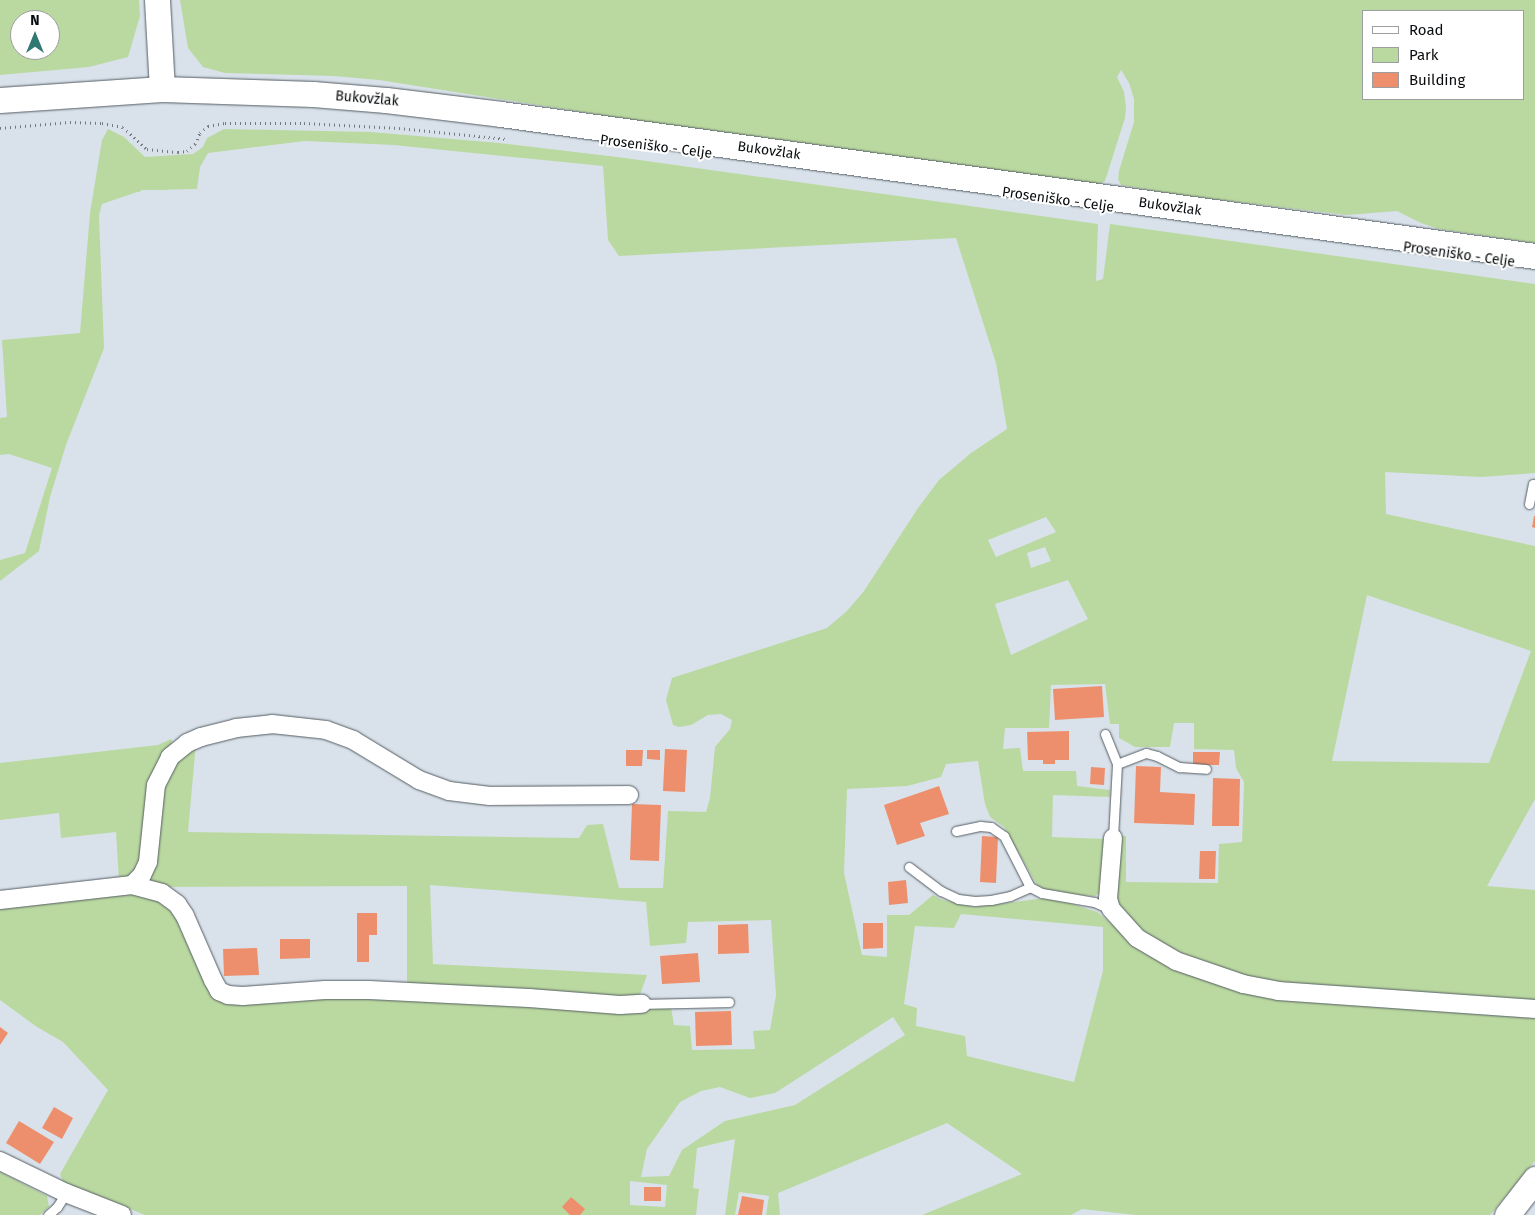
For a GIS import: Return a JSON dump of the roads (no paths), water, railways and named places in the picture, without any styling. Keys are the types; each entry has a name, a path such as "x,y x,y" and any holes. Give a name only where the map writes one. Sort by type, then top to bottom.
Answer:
{"main road":[{"path":"157,0 162,90"},
{"name":"Bukovžlak","path":"0,100 162,90 313,94 501,114 1535,256"},
{"path":"1508,1215 1535,1179"}],"street":[{"path":"132,885 142,875 148,862 156,785 170,757 187,743 201,737 236,728 272,724 326,730 353,740 419,780 449,791 490,796 629,795"},
{"path":"1113,838 1108,899 1111,909 1137,938 1154,950 1176,961 1243,984 1278,991 1535,1009"},
{"path":"0,900 132,885 162,893 177,904 192,930 212,980 219,991 228,995 243,996 325,990 369,990 519,997 620,1005 642,1004"},
{"path":"0,1161 66,1193 122,1215"}],"lane":[{"path":"1529,504 1533,484 1535,484"},
{"path":"1105,734 1117,764 1113,838"},
{"path":"1117,764 1146,753 1157,756 1179,767 1206,769"},
{"path":"956,831 980,826 991,827 1004,836 1030,887 1042,893 1094,902 1111,909"},
{"path":"909,867 941,891 958,899 991,900 1010,896 1030,887"},
{"path":"642,1004 729,1002"},
{"path":"48,1215 57,1207 66,1193"}]}
